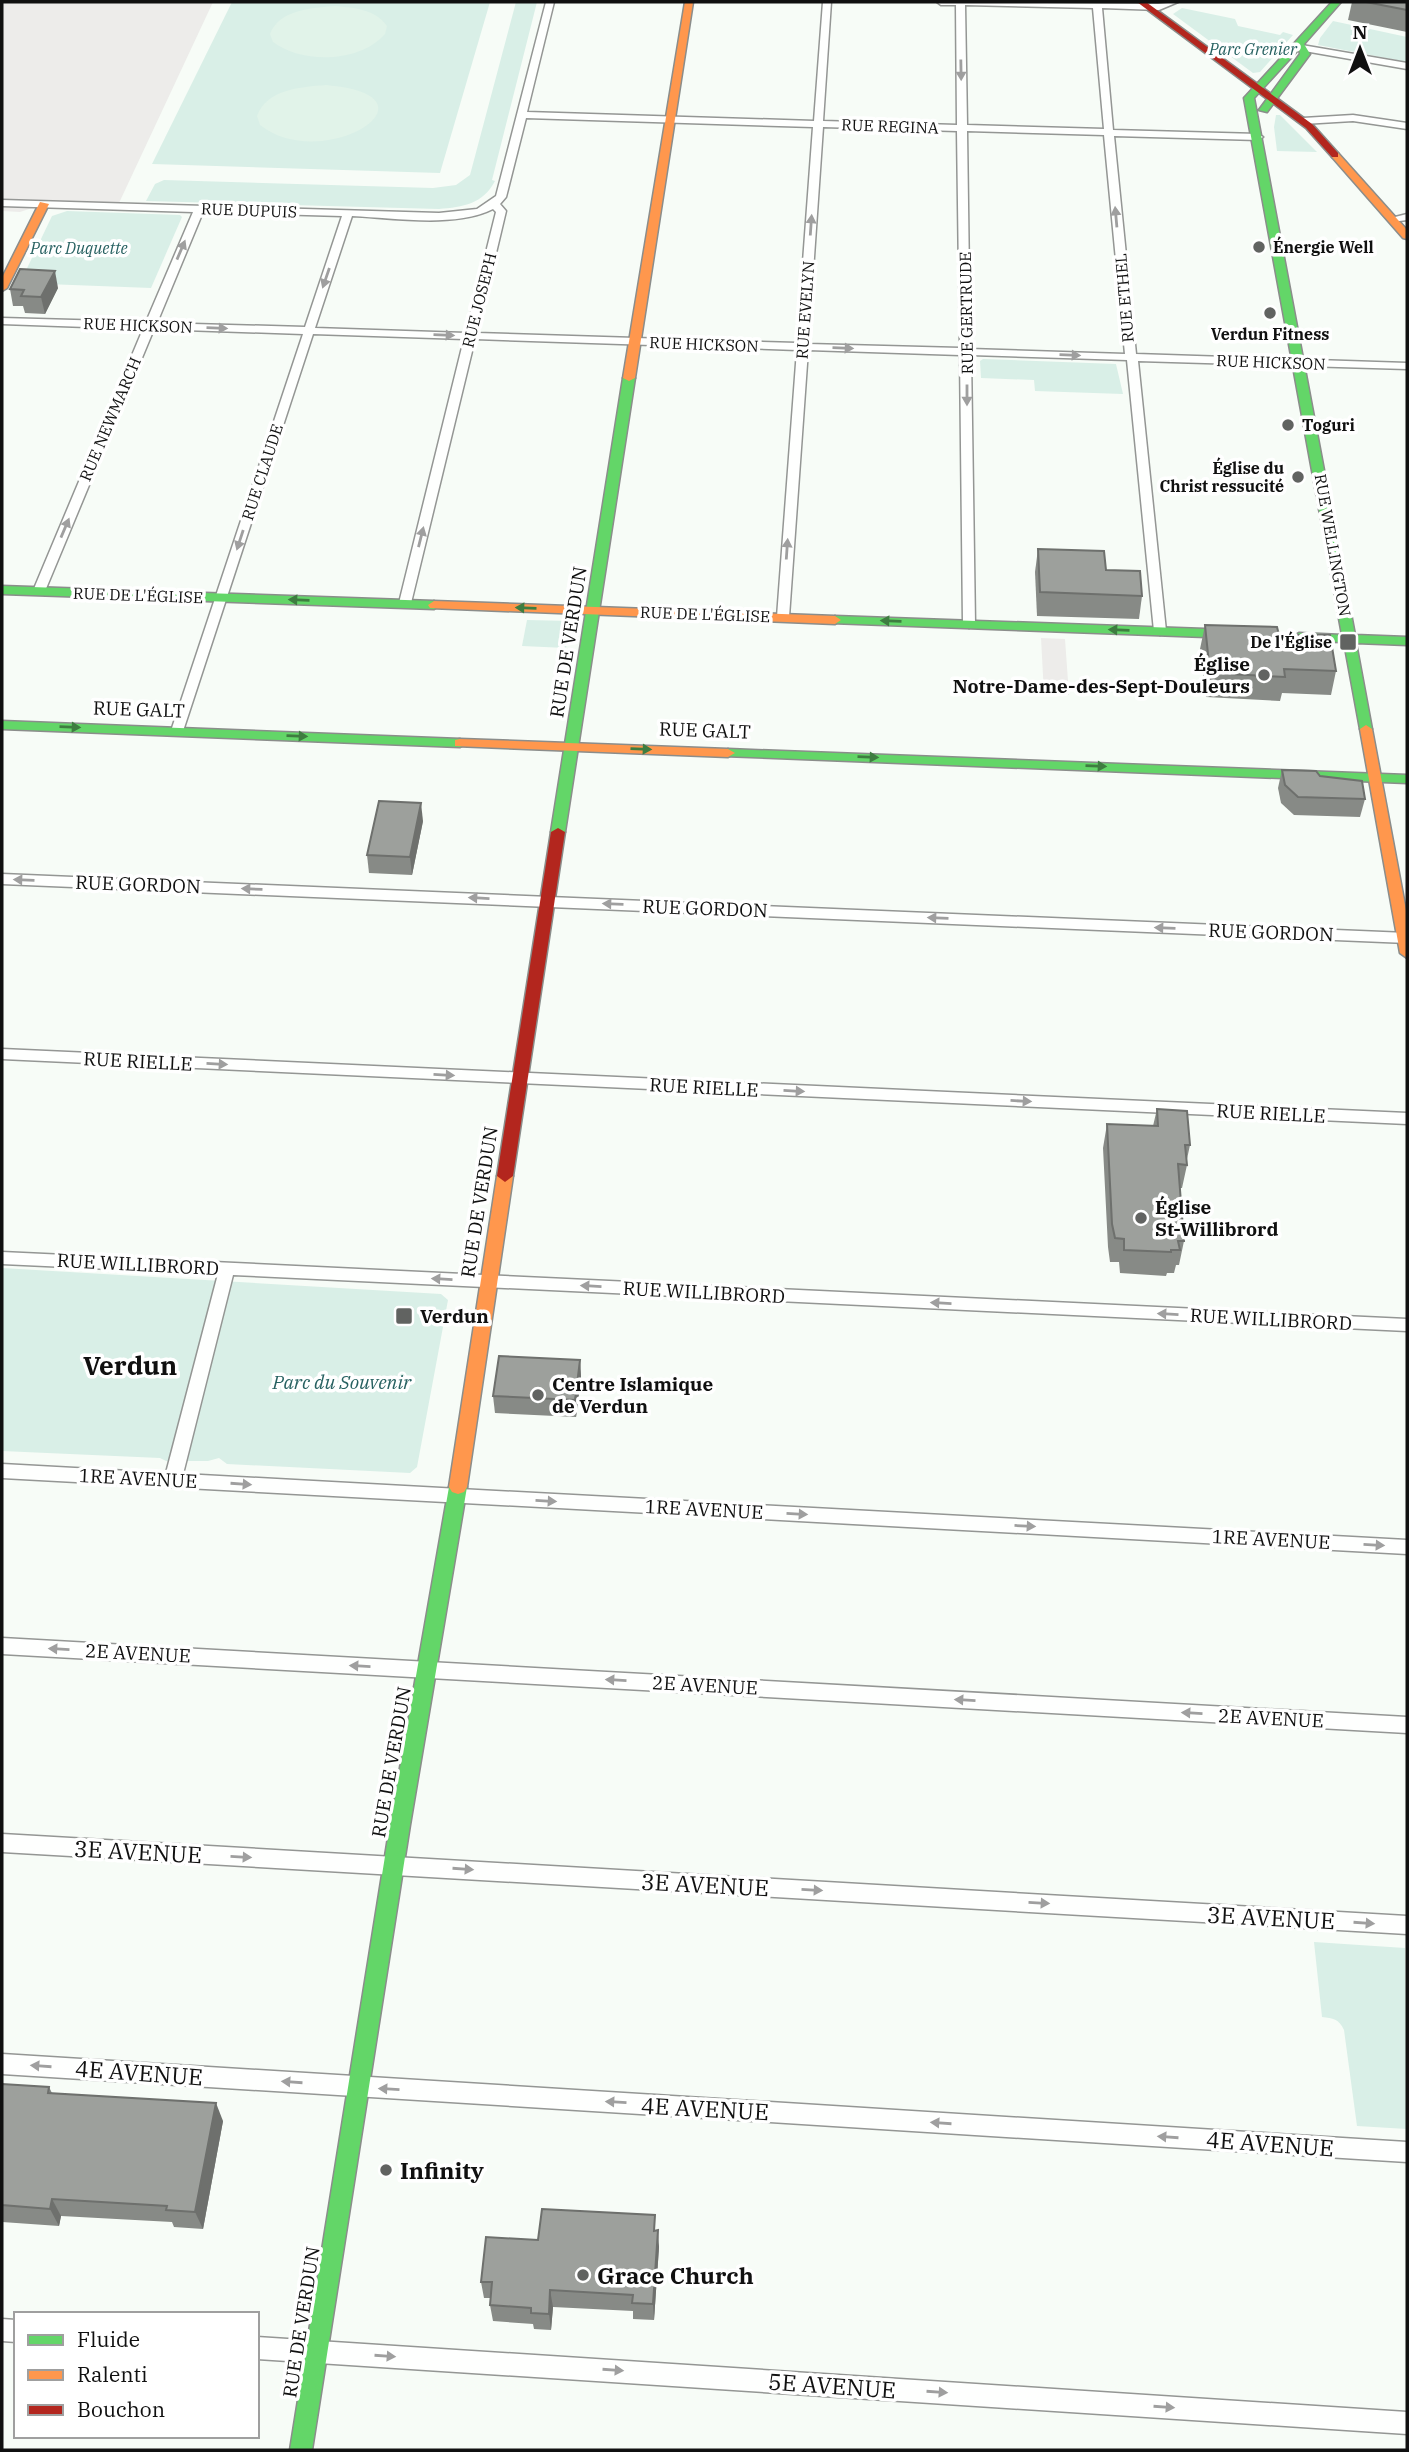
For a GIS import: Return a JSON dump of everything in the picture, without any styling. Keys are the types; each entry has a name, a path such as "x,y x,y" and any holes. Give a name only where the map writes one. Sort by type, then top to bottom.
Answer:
{"main road":[{"name":"RUE DE VERDUN","path":"301,2450 456,1496 689,2"},
{"name":"RUE WELLINGTON","path":"1337,2 1300,46 1249,98 1248,105 1258,137 1406,943"},
{"path":"1145,5 1303,121 1400,218 1407,236"},
{"name":"RUE WELLINGTON","path":"1258,137 1265,107 1305,54 1300,46"},
{"path":"2,288 44,204"},
{"name":"RUE DE L'ÉGLISE","path":"2,590 1253,635"},
{"path":"1280,636 1407,641"},
{"name":"RUE GALT","path":"2,725 1407,779"}],"street":[{"name":"RUE JOSEPH","path":"405,603 501,211 495,205 501,197 550,2"},
{"name":"RUE EVELYN","path":"783,617 827,2"},
{"path":"942,2 1164,7 1174,2"},
{"name":"RUE GERTRUDE","path":"960,2 969,624"},
{"name":"RUE ETHEL","path":"1097,6 1129,351 1132,358 1160,631"},
{"path":"1300,46 1407,66"},
{"name":"RUE REGINA","path":"522,115 1258,137"},
{"path":"1303,121 1353,118 1407,126"},
{"name":"RUE DUPUIS","path":"2,202 456,215 483,211 495,205"},
{"name":"RUE NEWMARCH","path":"39,591 199,209"},
{"name":"RUE CLAUDE","path":"177,731 348,213"},
{"name":"RUE HICKSON","path":"2,321 1407,366"},
{"name":"RUE GORDON","path":"2,879 547,901 1406,943"},
{"name":"RUE RIELLE","path":"2,1054 1407,1119"},
{"name":"RUE WILLIBRORD","path":"2,1258 1407,1325"},
{"path":"173,1479 227,1269"},
{"name":"1RE AVENUE","path":"2,1471 1407,1547"},
{"name":"2E AVENUE","path":"2,1646 1407,1725"},
{"name":"3E AVENUE","path":"2,1843 1407,1925"},
{"name":"4E AVENUE","path":"2,2064 1407,2152"},
{"name":"5E AVENUE","path":"259,2348 1407,2423"}],"shaded area":[{"path":"2,2 213,2 119,203 44,204 20,212 2,211"},
{"path":"1041,638 1065,639 1069,695 1044,694"}],"green space":[{"path":"232,2 490,2 440,173 152,164"},
{"path":"516,2 537,2 492,180 495,181 485,195 471,203 439,209 146,201 155,184 164,180 433,188 456,185 470,175"},
{"path":"335,6 364,10 377,16 387,26 385,34 361,51 330,57 299,54 273,42 270,34 281,19 298,11"},
{"name":"Parc Grenier","path":"1182,8 1235,19 1238,26 1293,35 1260,72 1253,73 1173,14"},
{"path":"1333,21 1407,37 1407,62 1318,45"},
{"path":"326,85 361,92 377,103 376,116 363,128 341,137 314,141 286,138 260,125 257,116 268,100 286,91"},
{"path":"1276,115 1280,115 1317,152 1277,151 1274,127"},
{"name":"Parc Duquette","path":"67,211 182,217 151,288 20,283 52,216"},
{"path":"980,361 1116,364 1123,394 1035,391 1034,380 981,378"},
{"path":"527,620 571,621 566,648 522,646"},
{"name":"Parc du Souvenir","path":"2,1268 441,1294 448,1300 417,1467 410,1473 227,1464 219,1458 208,1461 166,1461 160,1458 2,1451"},
{"path":"1314,1942 1405,1948 1407,2129 1357,2126 1344,2030 1335,2020 1322,2017"}],"building":[{"path":"1366,2 1407,2 1407,10"},
{"path":"20,269 55,271 41,297 21,296 24,290 10,289"},
{"path":"1038,549 1104,551 1106,570 1140,571 1142,596 1040,592"},
{"path":"1205,625 1277,627 1279,635 1330,635 1336,671 1284,669 1285,677 1210,673"},
{"path":"1282,770 1316,771 1320,776 1362,781 1365,799 1298,797 1285,785"},
{"path":"379,801 421,803 410,857 367,855"},
{"name":"Église St-Willibrord","path":"1157,1109 1187,1111 1190,1145 1185,1145 1187,1165 1178,1164 1184,1241 1178,1241 1180,1250 1171,1252 1124,1250 1124,1239 1115,1238 1112,1224 1107,1124 1158,1126"},
{"path":"499,1356 580,1360 575,1400 493,1396"},
{"path":"2,2084 49,2087 48,2093 216,2103 195,2212 166,2210 167,2206 52,2199 50,2209 2,2205"},
{"path":"542,2209 655,2215 654,2231 658,2230 653,2304 632,2303 633,2295 550,2290 549,2314 531,2313 531,2308 490,2305 492,2282 481,2282 486,2237 538,2240"}],"traffic: fast":[{"path":"1337,2 1249,98 1366,729"},
{"path":"1264,110 1305,54 1302,46"},
{"path":"558,832 629,378"},
{"path":"2,590 434,605"},
{"path":"835,620 1233,634"},
{"path":"1299,637 1407,641"},
{"path":"2,725 460,743"},
{"path":"728,753 1407,779"},
{"path":"301,2450 400,1825 458,1487"}],"traffic: slow":[{"path":"629,378 689,2"},
{"path":"1335,155 1407,236"},
{"path":"2,288 44,204"},
{"path":"434,605 835,620"},
{"path":"1366,729 1407,953"},
{"path":"460,743 728,753"},
{"path":"458,1487 505,1176"}],"traffic: jam":[{"path":"1141,2 1309,126 1335,155"},
{"path":"505,1176 558,832"}],"place":[{"name":"Énergie Well","path":"1259,247"},
{"name":"Verdun Fitness","path":"1270,313"},
{"name":"Toguri","path":"1288,425"},
{"name":"Église du Christ ressucité","path":"1298,477"},
{"name":"De l'Église","path":"1348,642"},
{"name":"Église Notre-Dame-des-Sept-Douleurs","path":"1264,675"},
{"name":"Église St-Willibrord","path":"1141,1218"},
{"name":"Verdun","path":"404,1316"},
{"name":"Centre Islamique de Verdun","path":"538,1395"},
{"name":"Infinity","path":"386,2170"},
{"name":"Grace Church","path":"583,2275"}],"district":[{"name":"Verdun","path":"130,1365"}]}
